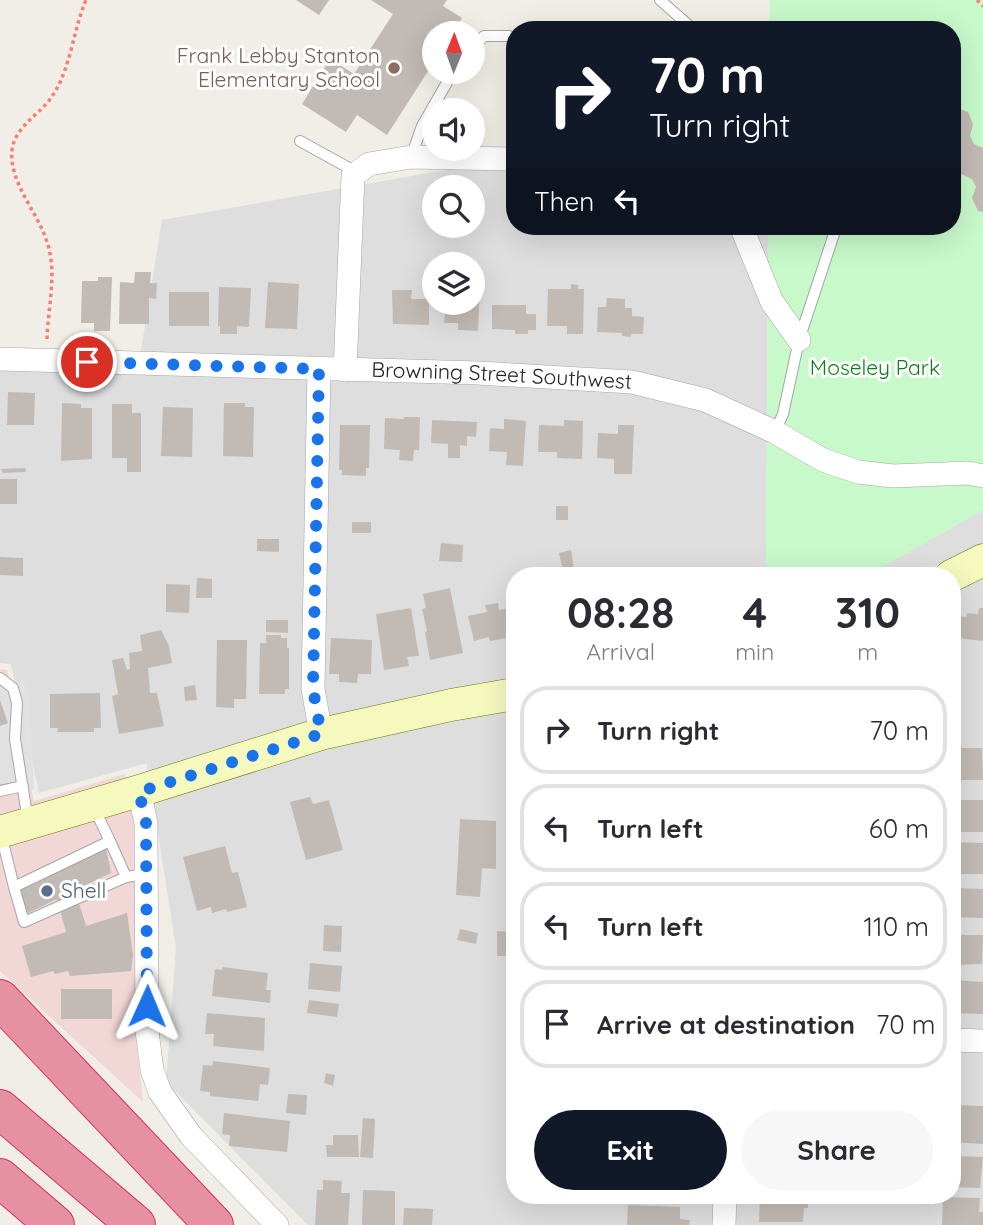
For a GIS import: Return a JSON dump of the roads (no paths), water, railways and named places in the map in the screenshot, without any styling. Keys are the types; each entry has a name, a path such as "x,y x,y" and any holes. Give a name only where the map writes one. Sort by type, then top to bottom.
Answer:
{"highway":[{"path":"0,999 214,1225"},
{"path":"0,1109 136,1225"},
{"path":"0,1178 55,1225"}],"main road":[{"path":"961,571 983,560"},
{"path":"10,829 139,792 321,734 506,695"}],"street":[{"path":"345,370 353,177 369,164 411,157 506,159"},
{"path":"745,235 772,302 799,340"},
{"name":"Browning Street Southwest","path":"0,359 478,373 632,382 705,400 775,432 823,460 858,472 893,476 983,476"},
{"path":"319,369 313,689 321,734"},
{"path":"139,792 146,822 137,875 152,1070 160,1092 191,1136 277,1225"},
{"path":"961,1040 983,1041"},
{"path":"724,1225 725,1204"}],"lane":[{"path":"660,0 684,21"},
{"path":"485,36 506,36"},
{"path":"411,157 422,126 446,84"},
{"path":"300,141 358,173"},
{"path":"775,432 783,414 799,340 834,235"},
{"path":"0,678 13,688 17,703 15,739 23,786 10,829 14,887 23,922 137,875 110,841 93,804"},
{"path":"0,792 23,786"},
{"path":"14,887 110,841"}],"place":[{"name":"Frank Lebby Stanton Elementary School","path":"394,68"},
{"name":"Shell","path":"47,891"}],"park label":[{"name":"Moseley Park","path":"875,368"}]}
